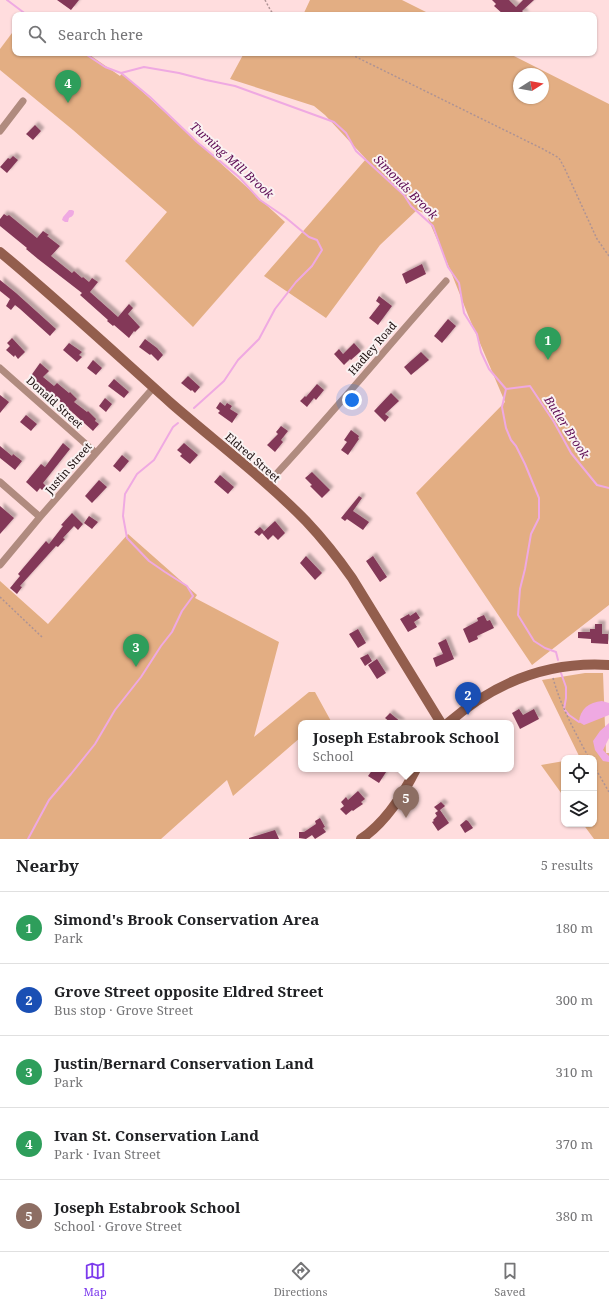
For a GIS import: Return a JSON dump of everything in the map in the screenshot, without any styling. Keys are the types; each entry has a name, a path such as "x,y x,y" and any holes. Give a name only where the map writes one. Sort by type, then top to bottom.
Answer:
{"street":[{"path":"0,131 23,101"},
{"name":"Eldred Street","path":"0,252 40,285 154,387 267,484 307,522 338,558 372,609 439,720"},
{"name":"Hadley Road","path":"267,484 318,428 385,349 446,281"},
{"name":"Donald Street","path":"0,368 96,453"},
{"name":"Justin Street","path":"0,565 154,387"},
{"path":"0,482 40,517"},
{"path":"452,720 472,704 495,690 524,676 550,669 584,665 609,665"},
{"path":"361,839 390,812 414,772"}],"path":[{"path":"265,0 272,12"},
{"path":"354,56 533,143 559,158 598,239 609,256"},
{"path":"0,597 43,638"},
{"path":"550,669 557,695 570,724 587,755"},
{"path":"597,771 609,792"}],"shaded area":[{"path":"310,0 402,0 426,12 304,12"},
{"path":"12,33 12,56 91,56 120,76 122,73 285,222 193,327 125,261 167,212 73,130 0,70 0,49"},
{"path":"242,56 514,56 538,68 513,68 513,104 549,104 549,74 609,104 609,605 532,665 416,493 505,402 426,214 417,210 380,245 326,318 264,276 366,159 325,115 314,106 230,79"},
{"path":"69,210 74,211 68,222 65,222 62,220 63,217"},
{"path":"128,534 197,595 195,598 279,642 254,737 309,692 315,692 330,720 298,720 298,740 233,796 227,780 161,839 0,839 0,581 48,624"},
{"path":"585,673 603,673 606,753 609,753 609,839 594,839 585,827 597,827 597,755 579,755 542,680"},
{"path":"602,701 609,703 609,715 584,725 579,722 581,713 586,707 593,703"},
{"path":"609,723 609,738 603,750 609,756 609,762 603,761 595,750 593,741 600,731"},
{"path":"561,762 561,793 541,765"}],"building":[{"path":"57,0 79,0 71,10"},
{"path":"492,0 509,0 516,7 523,0 534,0 522,11 523,12 501,12 494,6 496,4"},
{"path":"35,125 41,131 33,140 26,134"},
{"path":"13,156 18,160 7,173 0,167 8,158 10,159"},
{"path":"4,214 7,216 9,215 37,238 43,231 49,235 47,236 60,246 51,256 72,273 74,271 89,282 92,278 98,282 90,292 118,317 129,304 133,308 128,314 140,327 135,332 134,331 129,338 114,325 113,326 80,295 82,293 38,259 0,226 0,219"},
{"path":"422,264 426,274 406,284 402,274"},
{"path":"0,280 56,329 50,336 15,305 11,310 6,306 10,299 0,291"},
{"path":"379,296 392,306 378,325 369,318 380,304 376,301"},
{"path":"448,319 456,326 442,343 434,336"},
{"path":"12,338 25,352 18,359 15,355 14,357 6,350 10,346 7,343"},
{"path":"145,339 157,348 163,355 158,361 151,354 150,355 139,347"},
{"path":"69,343 82,352 79,355 82,357 77,362 63,350"},
{"path":"354,343 361,351 344,365 334,354 339,349 343,354"},
{"path":"421,352 429,360 411,375 404,367"},
{"path":"93,360 102,368 96,375 87,368"},
{"path":"40,363 49,371 43,377 54,386 57,383 69,393 70,392 77,399 74,402 87,412 88,411 96,419 95,421 99,424 93,431 53,395 52,397 41,388 43,387 30,377"},
{"path":"188,376 200,387 195,393 181,383"},
{"path":"114,379 129,392 124,398 108,386"},
{"path":"317,384 324,390 316,400 314,398 307,407 300,401 305,396 306,397"},
{"path":"391,393 399,401 385,414 389,417 385,422 374,411"},
{"path":"0,395 9,402 0,413"},
{"path":"105,398 112,404 106,412 99,406"},
{"path":"220,402 225,406 227,403 232,406 230,409 238,414 232,423 218,413 220,411 216,408"},
{"path":"26,415 37,424 31,431 20,422"},
{"path":"281,426 288,431 281,440 283,442 275,452 267,445 278,434 276,432"},
{"path":"351,430 359,436 359,439 348,455 341,450 347,442 344,440"},
{"path":"63,443 70,449 43,483 46,486 42,490 40,488 37,492 26,482 41,464 45,467"},
{"path":"184,443 198,455 190,464 180,456 182,454 177,450"},
{"path":"0,446 12,456 13,454 22,461 15,470 0,458"},
{"path":"122,455 129,461 120,472 113,466"},
{"path":"312,472 330,490 322,498 310,486 312,485 305,478"},
{"path":"220,475 234,487 228,494 214,482"},
{"path":"99,480 107,487 92,503 85,496"},
{"path":"359,496 362,498 353,511 369,522 363,530 347,519 345,521 341,518"},
{"path":"0,506 14,518 0,534"},
{"path":"72,513 83,524 78,530 74,526 63,538 65,539 58,547 56,546 20,586 22,587 17,594 10,588 20,576 18,574 46,541 49,544 63,526 61,525"},
{"path":"89,516 98,522 92,529 84,523"},
{"path":"275,521 285,533 278,540 273,535 268,540 262,533"},
{"path":"260,527 264,531 259,536 254,532"},
{"path":"306,556 322,573 315,580 300,563"},
{"path":"373,556 387,577 380,582 366,561"},
{"path":"416,612 420,618 414,622 417,627 408,632 400,619 409,614 410,616"},
{"path":"484,615 487,621 490,620 494,628 477,636 478,639 469,643 463,629 478,621 477,618"},
{"path":"595,624 602,624 602,634 608,634 608,644 591,643 591,639 578,638 578,632 590,632 590,629 595,629"},
{"path":"358,629 366,643 358,648 349,634"},
{"path":"446,639 454,659 436,667 433,658 443,654 438,643"},
{"path":"368,654 372,661 365,666 360,658"},
{"path":"377,659 386,673 377,679 368,665"},
{"path":"519,709 523,715 534,709 539,719 520,729 512,713"},
{"path":"390,713 398,720 387,720 385,718"},
{"path":"371,772 386,772 379,783 368,776"},
{"path":"358,791 365,799 361,802 363,804 346,815 340,809 344,806 341,802 346,797 348,800"},
{"path":"441,802 445,806 440,810 449,823 438,831 432,822 437,816 435,813 438,811 434,807"},
{"path":"320,818 326,832 315,839 312,835 306,839 299,838 299,832 304,832 316,824 315,821"},
{"path":"466,820 473,828 465,833 460,825"},
{"path":"275,830 279,839 249,839 249,838"}],"waterway":[{"name":"Simonds Brook","path":"7,0 23,12"},
{"name":"Simonds Brook","path":"88,56 105,67 121,73 144,67 179,73 235,86 334,122 346,133 356,151 404,195 411,206 433,226 448,267 459,283 464,313 477,334 481,352 489,369 506,389 502,407 506,428 525,464 539,498 539,518 531,534 520,589 518,615 534,641 545,648 556,652 558,660"},
{"name":"Turning Mill Brook","path":"121,73 150,97 197,142 239,177 260,200 285,217 309,237 317,240 322,250 312,266 296,282 275,309 259,339 238,360 224,381 194,408"},
{"name":"Butler Brook","path":"506,389 530,386 554,422 571,453 597,485 609,488"},
{"name":"Turning Mill Brook","path":"28,839 49,800 95,744 115,710 141,677 172,632 182,611 193,596 187,586 149,561 127,538 123,516 125,494 137,474 154,460 173,427 178,423"},
{"name":"Simonds Brook","path":"561,673 566,687 564,709 569,715 579,722 580,721"}],"place":[{"name":"Ivan St. Conservation Land","path":"68,103"},
{"name":"Simond's Brook Conservation Area","path":"548,360"},
{"name":"Justin/Bernard Conservation Land","path":"136,667"},
{"name":"Grove Street opposite Eldred Street","path":"468,715"},
{"name":"Joseph Estabrook School","path":"406,818"}]}
